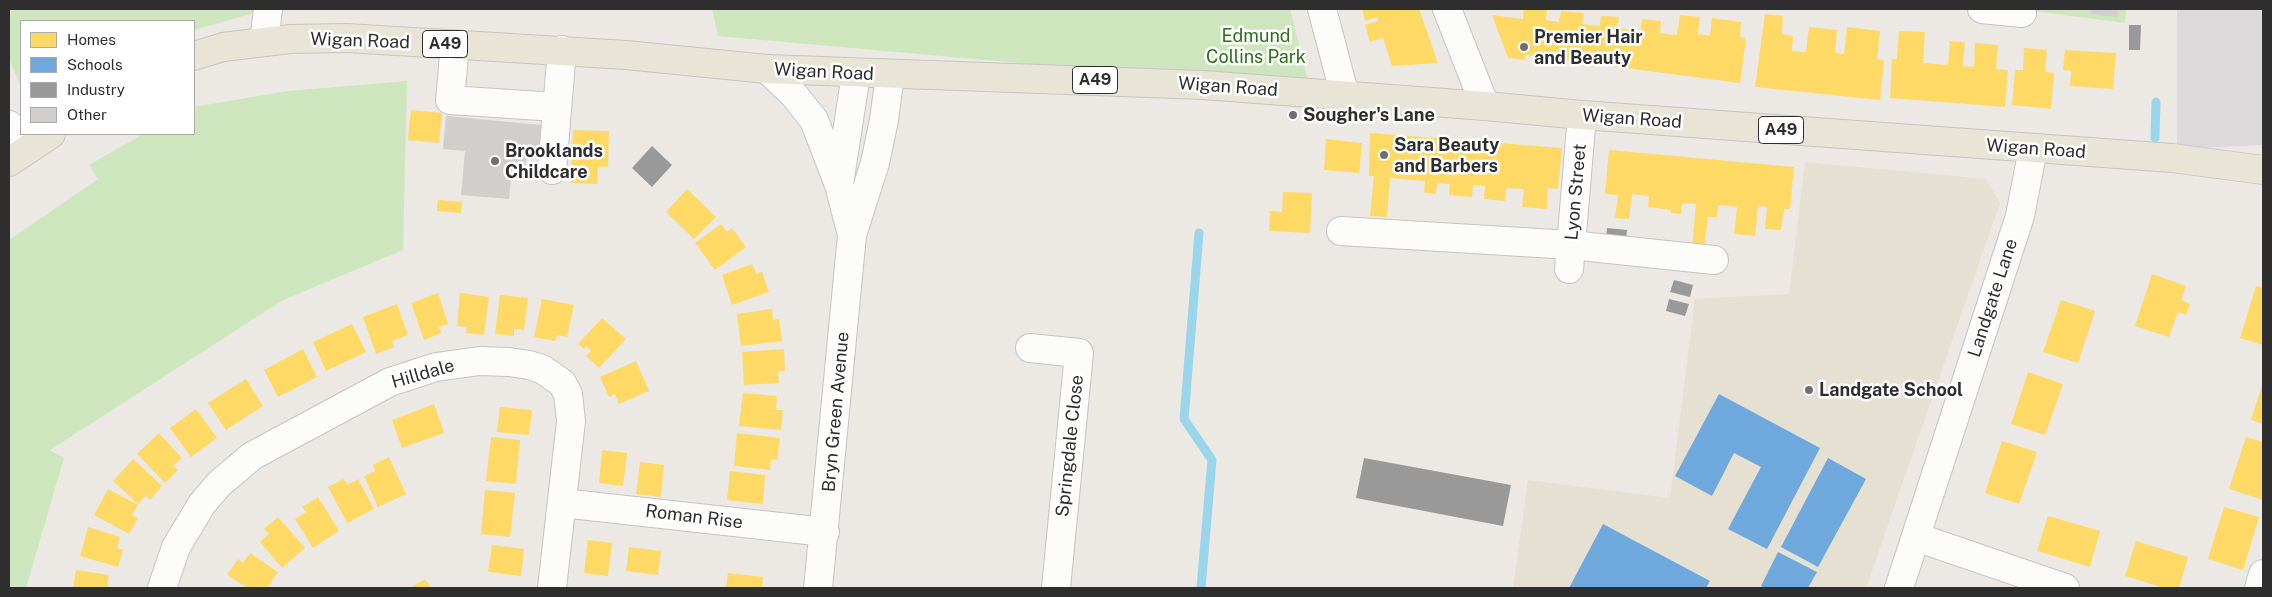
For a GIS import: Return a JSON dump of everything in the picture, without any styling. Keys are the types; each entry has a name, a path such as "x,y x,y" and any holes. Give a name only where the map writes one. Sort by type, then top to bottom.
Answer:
{"main road":[{"name":"Wigan Road","path":"195,56 223,47 264,42 290,39 347,38 626,54 767,69 856,74 1193,84 1582,115 2172,158 2263,167"},
{"path":"15,157 49,135"}],"street":[{"path":"264,42 268,9"},
{"path":"1322,9 1345,96"},
{"path":"1447,9 1485,106"},
{"path":"1982,9 2022,13"},
{"path":"455,45 450,100 556,107"},
{"path":"552,170 562,50"},
{"name":"Bryn Green Avenue","path":"767,69 795,96 814,120 839,184 852,235"},
{"name":"Bryn Green Avenue","path":"839,184 856,74"},
{"name":"Bryn Green Avenue","path":"818,588 825,532 852,235 875,163 884,120 890,75"},
{"name":"Lyon Street","path":"1570,257 1582,115"},
{"path":"9,126 15,157"},
{"name":"Landgate Lane","path":"1899,588 2020,216 2033,149"},
{"path":"1342,231 1570,257 1714,260"},
{"name":"Springdale Close","path":"1030,348 1079,353 1056,588"},
{"name":"Hilldale","path":"162,588 176,547 189,525 202,504 235,469 271,445 383,385 436,367 480,361 529,365 552,375 562,383 568,394 572,421 552,588"},
{"name":"Roman Rise","path":"562,503 825,532"},
{"path":"1916,537 2065,588"},
{"path":"2259,588 2263,574"}],"shaded area":[{"path":"2177,9 2263,9 2263,145 2177,149"},
{"name":"Landgate School","path":"1805,162 1986,179 2000,203 1866,588 1513,588 1528,480 1670,498 1695,299 1789,294"}],"green space":[{"path":"9,9 254,9 254,13 195,30 195,20 20,20 20,84 9,59"},
{"name":"Edmund Collins Park","path":"712,9 1290,9 1310,89 718,36"},
{"path":"2018,9 2126,9 2125,23"},
{"path":"407,81 403,250 283,300 50,450 64,458 26,588 9,588 9,240 98,179 89,165 141,135 195,135 195,107 288,91"}],"building: Homes":[{"path":"1362,9 1419,9 1438,63 1392,66 1383,38 1370,42 1365,25 1378,21 1377,17 1365,21"},
{"path":"1524,9 1547,9 1546,20 1559,22 1561,11 1584,13 1582,24 1600,26 1601,16 1619,17 1617,28 1641,31 1642,19 1661,21 1660,33 1677,35 1680,15 1700,17 1698,34 1710,36 1712,18 1741,22 1740,37 1746,38 1740,83 1526,55 1525,60 1508,58 1492,15 1523,19"},
{"path":"1765,14 1783,16 1782,34 1793,36 1792,51 1806,52 1809,27 1837,30 1835,53 1844,54 1847,27 1880,31 1877,59 1884,60 1880,100 1755,87"},
{"path":"1899,31 1925,32 1923,63 1948,65 1950,41 1965,42 1963,66 1974,67 1975,43 1998,45 1996,69 2008,70 2005,107 1890,98 1892,59 1897,59"},
{"path":"2024,48 2047,50 2045,72 2054,73 2051,109 2012,105 2015,70 2023,70"},
{"path":"2065,50 2116,53 2113,89 2070,86 2071,71 2063,70"},
{"path":"411,110 442,113 439,143 408,140"},
{"path":"573,130 609,131 608,167 598,167 597,184 571,183"},
{"path":"1370,133 1562,148 1558,189 1548,188 1547,209 1522,207 1524,189 1506,188 1505,201 1484,199 1485,186 1473,185 1472,197 1449,195 1450,184 1437,183 1436,194 1424,193 1425,181 1390,178 1387,217 1370,216 1374,176 1369,176"},
{"path":"1326,139 1362,143 1359,173 1324,170"},
{"path":"1609,150 1794,167 1790,209 1784,209 1781,230 1765,229 1767,207 1758,206 1755,236 1734,234 1737,207 1718,205 1717,217 1708,217 1704,250 1692,249 1696,204 1682,203 1681,214 1671,213 1671,210 1648,207 1649,196 1632,194 1629,219 1615,218 1618,195 1605,194"},
{"path":"687,189 716,217 694,239 666,212"},
{"path":"1283,192 1312,193 1310,233 1269,231 1270,211 1282,212"},
{"path":"438,200 462,202 461,213 437,211"},
{"path":"721,224 727,232 732,228 746,247 715,270 695,243"},
{"path":"752,264 756,274 762,272 769,292 732,305 722,275"},
{"path":"2152,274 2186,286 2181,300 2190,304 2186,315 2178,312 2169,337 2135,326"},
{"path":"2256,286 2263,288 2263,345 2240,338"},
{"path":"438,293 448,324 439,327 441,333 424,340 411,303"},
{"path":"460,293 489,297 484,335 466,333 467,327 457,326"},
{"path":"500,295 528,298 524,330 514,329 514,336 495,334"},
{"path":"542,299 574,305 567,337 557,335 555,341 534,337"},
{"path":"2061,300 2095,311 2078,363 2043,352"},
{"path":"397,304 408,335 392,341 394,347 376,354 363,317"},
{"path":"772,309 773,320 779,319 782,341 741,346 737,314"},
{"path":"602,318 626,339 599,368 586,356 591,351 586,346 584,349 578,344"},
{"path":"352,324 366,352 326,371 313,342"},
{"path":"303,349 317,377 278,397 264,370"},
{"path":"784,349 785,371 778,371 779,383 744,385 742,352"},
{"path":"636,361 649,391 619,404 615,394 609,397 600,377"},
{"path":"2028,372 2063,384 2045,435 2011,424"},
{"path":"246,379 263,406 226,430 208,403"},
{"path":"2263,382 2263,424 2251,420"},
{"path":"743,393 777,396 776,410 783,410 781,430 739,426"},
{"path":"434,404 444,433 402,448 392,420"},
{"path":"500,407 532,410 529,435 497,432"},
{"path":"196,409 217,438 191,457 170,428"},
{"path":"159,433 182,458 173,466 178,470 165,483 137,454"},
{"path":"737,433 780,438 777,460 771,459 770,470 734,466"},
{"path":"491,437 520,440 516,484 486,481"},
{"path":"2246,437 2263,442 2263,500 2229,489"},
{"path":"2002,441 2037,452 2019,504 1985,493"},
{"path":"602,450 627,453 623,486 599,483"},
{"path":"389,457 406,494 378,507 364,476 375,471 373,465"},
{"path":"133,459 162,486 150,500 146,495 138,504 113,481"},
{"path":"640,462 664,465 661,497 636,494"},
{"path":"730,471 765,475 763,504 727,500"},
{"path":"344,479 347,485 358,479 374,509 347,523 328,487"},
{"path":"108,489 138,505 132,515 138,518 129,534 94,515"},
{"path":"485,490 515,493 510,537 481,534"},
{"path":"318,497 339,531 313,548 295,519 306,512 302,507"},
{"path":"2224,507 2259,517 2243,570 2208,559"},
{"path":"2048,516 2100,531 2090,567 2037,551"},
{"path":"278,517 305,548 282,568 260,542 269,534 264,529"},
{"path":"88,527 120,537 117,548 123,550 118,567 80,556"},
{"path":"588,540 612,543 608,576 584,573"},
{"path":"2136,541 2188,557 2179,588 2165,588 2125,576"},
{"path":"492,545 524,549 521,576 488,572"},
{"path":"629,547 661,551 658,575 626,571"},
{"path":"250,553 278,572 267,588 248,588 227,575 238,559 243,563"},
{"path":"76,570 109,575 107,588 73,588"},
{"path":"728,573 763,577 762,588 726,588"},
{"path":"425,579 431,588 410,588"}],"building: Schools":[{"path":"1719,394 1820,448 1767,549 1728,529 1761,467 1734,453 1712,496 1675,476"},
{"path":"1828,458 1866,479 1818,567 1781,547"},
{"path":"1603,524 1710,581 1706,588 1569,588"},
{"path":"1778,552 1817,572 1808,588 1765,588 1761,586"}],"building: Industry":[{"path":"2129,25 2141,25 2140,50 2129,50"},
{"path":"652,146 672,165 652,187 632,168"},
{"path":"1607,228 1627,230 1626,242 1606,240"},
{"path":"1674,280 1693,285 1690,297 1670,292"},
{"path":"1669,299 1689,304 1685,316 1666,311"},
{"path":"1364,458 1511,485 1503,526 1356,498"}],"building: Other":[{"path":"2091,9 2118,9 2118,17 2090,14"},
{"name":"Brooklands Childcare","path":"446,116 552,126 549,153 527,151 525,171 512,170 509,199 461,195 465,151 443,149"}],"waterway":[{"path":"2155,138 2156,102"},
{"path":"1199,233 1184,419 1212,460 1201,588"}],"place":[{"name":"Premier Hair and Beauty","path":"1524,47"},
{"name":"Sougher's Lane","path":"1293,115"},
{"name":"Sara Beauty and Barbers","path":"1384,155"},
{"name":"Brooklands Childcare","path":"495,161"},
{"name":"Landgate School","path":"1809,390"}]}
